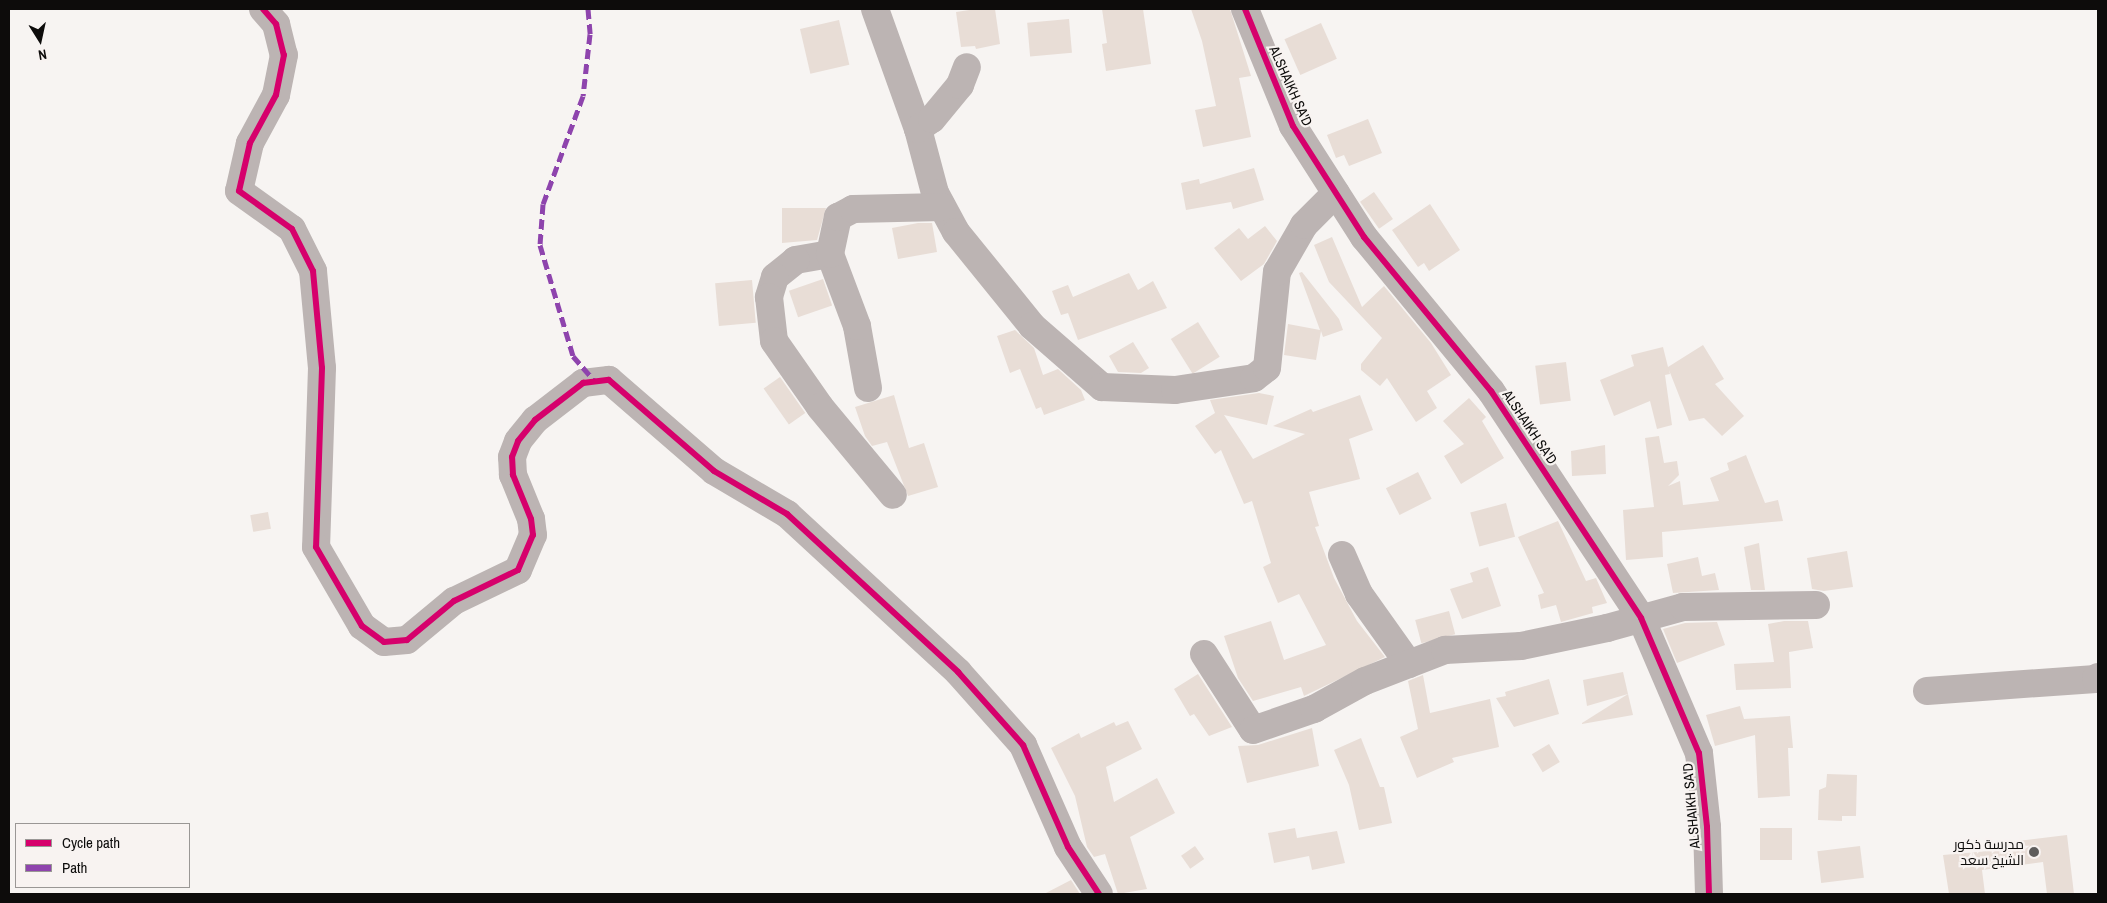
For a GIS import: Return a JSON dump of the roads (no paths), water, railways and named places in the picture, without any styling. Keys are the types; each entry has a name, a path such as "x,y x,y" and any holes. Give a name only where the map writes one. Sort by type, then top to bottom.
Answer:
{"street":[{"path":"263,9 276,24 284,54 276,95 250,143 238,191 292,229 313,270 322,368 316,547 362,626 384,642 407,640 454,601 518,570 534,535 531,519 513,475 512,457 518,441 536,420 583,383 609,380 714,471 787,514 958,672 1023,745 1068,847 1099,894"},
{"path":"876,9 918,129 935,193 956,232 1032,326 1102,387 1175,390 1254,378 1266,368 1277,272 1304,225 1336,193"},
{"name":"ALSHAIKH SA'D","path":"1245,9 1293,126 1364,237 1491,391 1641,618 1699,753 1707,827 1709,894"},
{"path":"918,129 932,119 960,85 967,67"},
{"path":"868,388 857,326 830,254 838,217 853,209 942,207"},
{"path":"830,254 796,260 775,277 769,298 774,341 820,407 893,495"},
{"path":"1342,555 1359,594 1409,664"},
{"path":"1204,654 1253,730 1314,709 1365,681 1445,650 1521,646 1683,607 1816,605"},
{"path":"1927,691 2096,679 2098,677"}],"place":[{"name":"مدرسة ذكور الشيخ سعد","path":"2034,852"}]}
